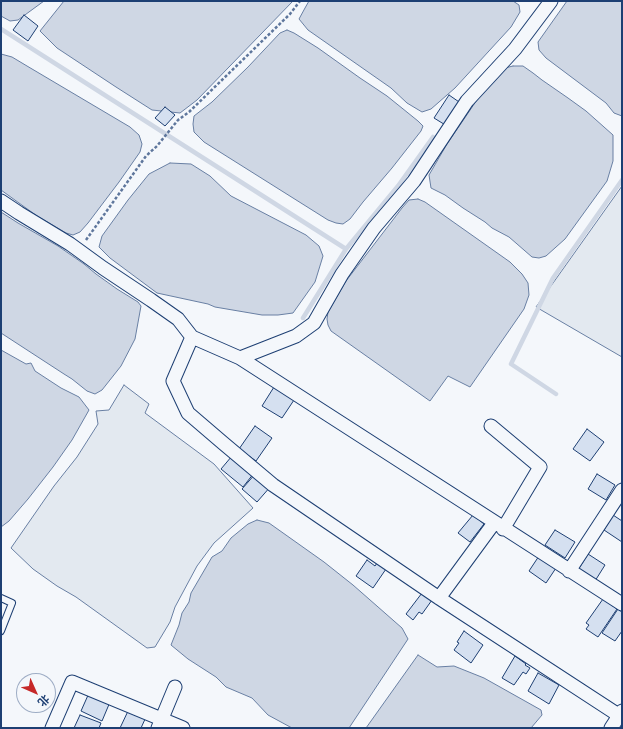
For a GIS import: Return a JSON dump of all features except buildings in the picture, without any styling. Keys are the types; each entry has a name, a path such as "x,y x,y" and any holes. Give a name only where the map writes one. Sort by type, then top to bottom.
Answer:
{"street":[{"path":"240,358 296,336 314,323 342,274 374,228 414,181 467,102 515,49 551,1"},
{"path":"1,201 70,244 178,319 192,337 240,358 622,604"},
{"path":"192,337 173,381 188,413 273,485 439,598 621,714 611,728"},
{"path":"439,598 499,526 540,467 491,426"},
{"path":"569,571 622,490"},
{"path":"52,728 72,682 160,723 183,728"},
{"path":"160,723 175,687"}],"lane":[{"path":"1,598 12,603 1,631"}],"path":[{"path":"79,251 146,156 157,146 178,120 189,112 290,14 300,1"}],"shaded area":[{"path":"1,1 44,1 18,20 10,21 1,16"},
{"path":"64,1 293,1 197,100 180,113 152,110 57,48 40,31"},
{"path":"309,1 513,1 519,5 520,12 511,27 455,88 431,109 422,112 407,103 391,88 308,30 299,19"},
{"path":"567,1 622,1 622,116 614,113 606,103 546,58 539,50 538,42"},
{"path":"287,30 318,48 387,96 423,126 421,131 392,168 350,219 343,224 328,220 204,142 194,132 194,116 212,102 280,33"},
{"path":"1,54 12,57 130,127 139,135 142,144 140,152 88,223 80,232 73,235 66,233 37,216 1,190"},
{"path":"523,66 586,111 613,135 613,161 607,181 565,239 546,256 539,258 532,257 509,237 492,228 445,195 431,188 429,175 447,144 481,94 505,68"},
{"path":"170,163 191,164 210,176 231,196 306,235 319,246 323,256 315,282 293,313 262,315 215,307 208,304 157,293 110,258 99,247 102,236 149,174"},
{"path":"622,186 622,357 536,307"},
{"path":"418,199 425,202 510,262 522,274 528,283 529,295 524,309 470,387 448,376 430,401 331,331 327,319 328,312 346,281 409,200"},
{"path":"1,212 58,246 117,289 138,302 141,306 135,339 121,366 102,390 95,394 87,391 72,379 1,333"},
{"path":"1,350 26,364 31,363 35,371 61,388 79,397 89,410 72,440 53,467 9,521 1,527"},
{"path":"124,385 149,404 145,413 214,464 253,508 214,543 197,566 175,607 170,622 155,647 147,648 76,597 33,569 11,548 54,486 77,457 98,424 96,411 109,410"},
{"path":"257,520 269,523 324,562 402,628 408,639 349,728 292,728 268,715 252,698 226,687 216,677 188,659 171,645 182,613 189,602 191,593 212,557 222,551 231,538 248,524"},
{"path":"418,655 437,667 454,666 484,678 541,710 542,715 531,728 366,728"}],"waterway":[{"path":"1,29 346,249"},
{"path":"303,318 346,249 398,186 433,137"},
{"path":"556,394 511,364 553,278 622,180"}]}
